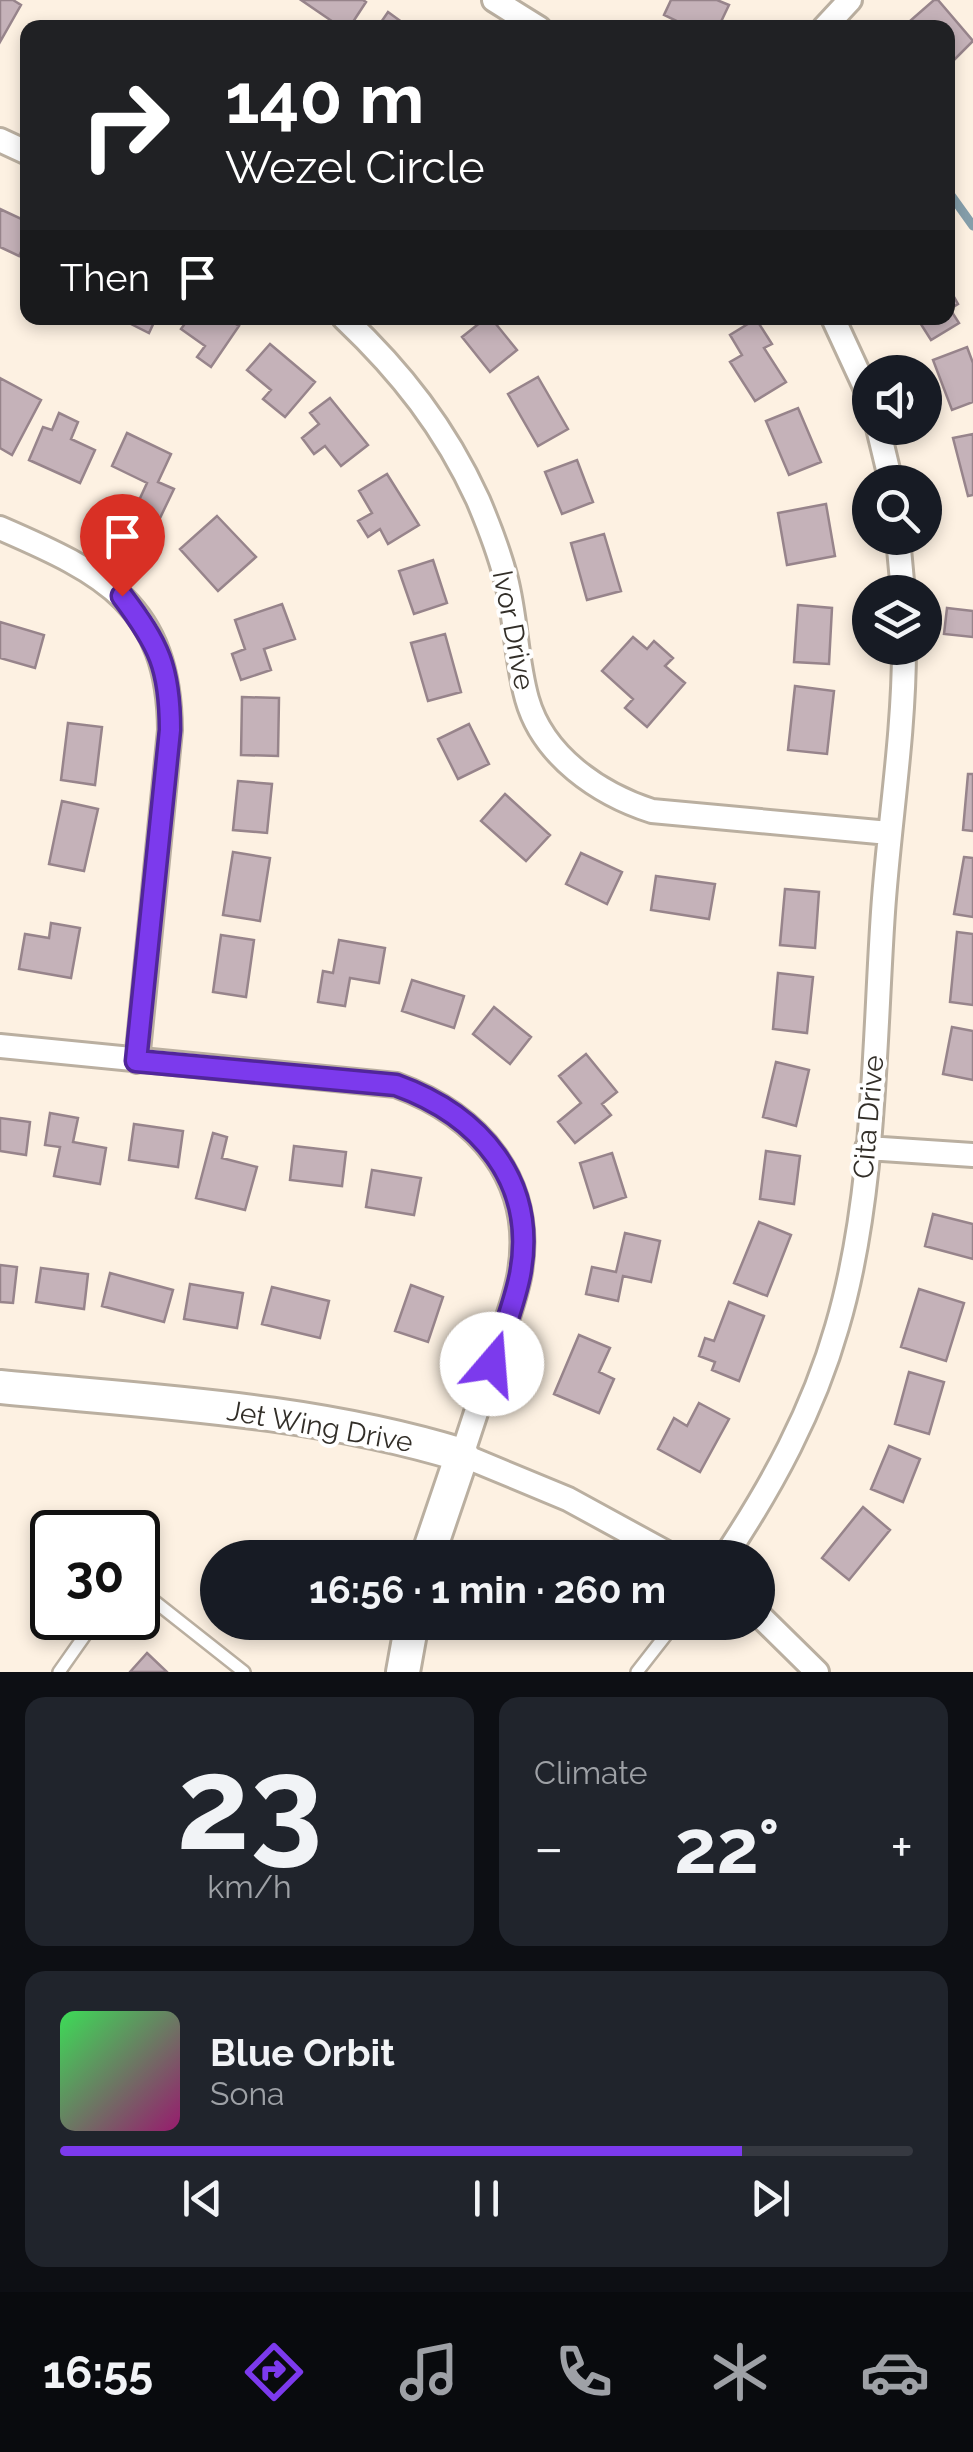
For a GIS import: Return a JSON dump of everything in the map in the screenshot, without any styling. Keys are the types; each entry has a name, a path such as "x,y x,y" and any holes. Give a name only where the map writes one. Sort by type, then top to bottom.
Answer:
{"main road":[{"name":"Jet Wing Drive","path":"0,1387 284,1415 396,1435 462,1455"},
{"path":"434,1540 462,1455"},
{"path":"403,1672 409,1640"}],"street":[{"path":"494,0 527,20"},
{"path":"831,20 850,0"},
{"name":"Ivor Drive","path":"351,325 426,406 477,499 506,581 528,702 554,748 574,768 620,800 652,811 889,833"},
{"path":"836,325 852,359"},
{"path":"0,528 72,559 98,575 122,596 142,622 165,672 170,730 136,1061"},
{"name":"Cita Drive","path":"735,1540 768,1488 809,1408 847,1289 867,1148 903,665"},
{"path":"0,1046 396,1085 430,1097 482,1136 513,1188 522,1242 520,1272 462,1455"},
{"path":"867,1148 973,1155"},
{"name":"Jet Wing Drive","path":"462,1455 568,1499 643,1540"},
{"path":"775,1631 816,1672"}],"lane":[{"path":"160,1607 244,1672"},
{"path":"59,1672 82,1640"},
{"path":"638,1672 662,1640"}],"building":[{"path":"0,0 13,0 21,5 0,42"},
{"path":"301,0 366,2 354,20 330,20"},
{"path":"671,0 717,0 729,5 722,20 674,20 664,15"},
{"path":"938,0 973,41 955,59 955,20 911,20"},
{"path":"388,12 399,20 382,20"},
{"path":"0,209 20,218 20,254 0,247"},
{"path":"955,317 959,323 931,340 921,325 955,325"},
{"path":"133,325 153,325 149,333"},
{"path":"184,325 239,326 211,367 197,357 205,346 181,329"},
{"path":"477,325 497,325 517,350 490,372 462,337"},
{"path":"746,325 760,325 772,344 764,348 786,382 755,401 730,362 742,355 730,335"},
{"path":"270,344 315,382 285,417 263,399 271,390 247,370"},
{"path":"967,347 973,363 973,402 952,410 942,384 942,357"},
{"path":"538,377 568,429 538,446 508,394"},
{"path":"0,378 41,400 12,455 0,448"},
{"path":"330,398 368,445 341,466 325,446 314,454 302,438 319,424 310,413"},
{"path":"798,408 821,462 789,475 766,421"},
{"path":"59,413 78,422 71,439 95,450 80,483 29,460 43,427 52,430"},
{"path":"127,433 171,454 158,482 174,489 160,518 136,507 147,483 112,466"},
{"path":"973,434 973,495 968,496 953,438"},
{"path":"577,460 593,502 562,514 545,472"},
{"path":"387,474 419,525 388,544 380,529 368,537 358,521 372,513 359,491"},
{"path":"826,504 835,556 787,565 778,513"},
{"path":"217,516 256,557 218,591 180,549"},
{"path":"604,534 621,591 587,600 571,543"},
{"path":"433,560 447,603 414,614 399,571"},
{"path":"282,604 295,639 264,649 271,670 241,680 232,654 245,649 235,620"},
{"path":"798,605 832,608 829,664 794,662"},
{"path":"947,608 973,611 973,637 944,634"},
{"path":"0,622 44,635 35,668 0,658"},
{"path":"445,634 461,692 428,701 411,643"},
{"path":"633,637 647,649 654,641 673,658 665,666 685,683 647,727 625,708 633,699 602,671"},
{"path":"795,686 834,691 827,754 788,750"},
{"path":"242,697 279,698 278,756 241,755"},
{"path":"68,723 102,727 95,785 61,780"},
{"path":"469,724 489,764 458,779 438,739"},
{"path":"968,774 973,774 973,831 963,830"},
{"path":"238,781 272,784 267,833 233,830"},
{"path":"505,794 550,835 526,861 481,821"},
{"path":"62,801 98,809 84,871 49,864"},
{"path":"233,852 270,858 260,921 223,915"},
{"path":"581,853 622,872 607,904 566,884"},
{"path":"964,857 973,858 973,917 954,914"},
{"path":"656,876 715,884 709,919 651,910"},
{"path":"785,889 819,892 815,948 780,945"},
{"path":"51,923 80,928 71,978 19,969 25,934 49,938"},
{"path":"957,932 973,934 973,1005 950,1002"},
{"path":"221,935 254,940 246,997 213,992"},
{"path":"339,940 385,948 379,983 350,978 345,1006 318,1002 323,971 333,973"},
{"path":"778,973 813,977 807,1033 773,1029"},
{"path":"412,980 464,996 454,1028 402,1011"},
{"path":"494,1007 531,1037 510,1064 473,1034"},
{"path":"952,1027 973,1031 973,1080 943,1074"},
{"path":"586,1054 617,1092 602,1104 611,1115 575,1143 558,1122 581,1103 559,1076"},
{"path":"776,1062 809,1070 796,1126 763,1117"},
{"path":"50,1113 78,1118 73,1142 106,1148 100,1184 54,1176 60,1147 45,1145"},
{"path":"0,1118 30,1122 26,1155 0,1151"},
{"path":"134,1124 183,1131 178,1167 129,1160"},
{"path":"213,1133 227,1137 222,1158 257,1167 245,1210 196,1198"},
{"path":"294,1146 346,1152 342,1186 290,1180"},
{"path":"766,1151 800,1156 794,1204 760,1199"},
{"path":"612,1153 626,1197 594,1208 580,1163"},
{"path":"372,1170 421,1178 414,1215 366,1207"},
{"path":"933,1214 973,1224 973,1259 925,1246"},
{"path":"759,1222 791,1235 767,1296 734,1283"},
{"path":"625,1233 660,1241 651,1282 623,1276 618,1301 586,1294 592,1267 616,1272"},
{"path":"0,1265 17,1267 13,1303 0,1302"},
{"path":"41,1268 88,1274 84,1309 36,1302"},
{"path":"110,1273 173,1290 164,1322 102,1306"},
{"path":"190,1284 243,1293 237,1328 184,1319"},
{"path":"411,1285 443,1297 428,1342 395,1331"},
{"path":"272,1287 329,1301 320,1338 262,1324"},
{"path":"919,1289 964,1303 946,1361 901,1347"},
{"path":"729,1302 764,1316 739,1381 712,1370 715,1362 699,1356 705,1338 714,1341"},
{"path":"579,1335 610,1348 599,1372 614,1379 599,1413 554,1394"},
{"path":"909,1372 944,1382 929,1434 895,1424"},
{"path":"699,1403 729,1419 700,1472 658,1449 674,1418 687,1426"},
{"path":"889,1446 920,1459 903,1502 871,1489"},
{"path":"863,1507 890,1530 849,1580 822,1558"},
{"path":"147,1653 167,1672 130,1672"}],"waterway":[{"path":"955,201 973,226"}],"route":[{"path":"122,596 160,655 169,689 170,730 136,1061 396,1085 430,1097 482,1136 513,1188 522,1242 520,1272 492,1364"}]}
